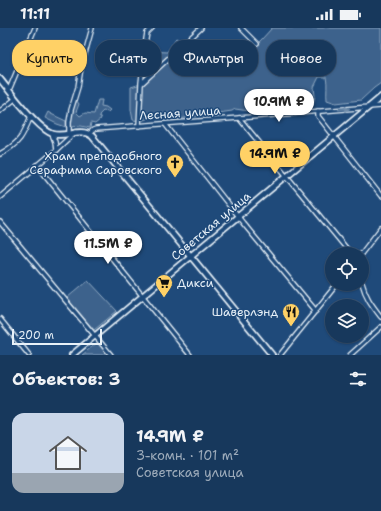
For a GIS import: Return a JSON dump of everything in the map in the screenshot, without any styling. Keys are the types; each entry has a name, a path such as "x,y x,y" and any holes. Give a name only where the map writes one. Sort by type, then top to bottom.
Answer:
{"main road":[{"path":"0,80 31,116 44,129 52,134"},
{"name":"Советская улица","path":"72,355 381,97"},
{"path":"89,132 272,355"},
{"name":"Лесная улица","path":"52,134 89,132"}],"street":[{"path":"9,90 35,28"},
{"path":"69,133 71,110 92,28"},
{"path":"139,126 141,83 146,40 148,33 152,28"},
{"path":"141,83 201,28"},
{"path":"241,28 253,40"},
{"path":"0,111 15,99"},
{"name":"Лесная улица","path":"89,132 96,129 381,106"},
{"path":"318,111 318,116 381,196"},
{"path":"0,154 8,150 22,137 31,116"},
{"path":"239,118 345,247"},
{"path":"165,124 316,311"},
{"path":"0,197 75,132"},
{"path":"52,134 56,150"},
{"path":"38,165 190,355"},
{"path":"0,222 110,355"},
{"path":"366,247 381,228"},
{"path":"280,355 332,291"},
{"path":"364,291 370,303 381,317"},
{"path":"0,320 29,355"},
{"path":"350,355 381,327"}],"shaded area":[{"path":"272,28 381,28 381,83 361,100 336,103 327,100 326,77 319,77 314,87 315,96 313,105 265,111 235,109 232,111 178,119 167,113 141,121 133,120 131,110 131,87 144,83 152,76 161,76 161,68 169,60 169,76 258,76 258,43"},
{"path":"169,49 169,55 161,62 161,52 167,52"},
{"path":"98,100 102,100 101,106 110,110 108,112 103,111 99,115 101,119 95,124 91,123 90,128 81,126 71,127 72,113 77,101 79,104 76,112 80,116 85,113 94,114"},
{"path":"48,112 66,121 66,127 45,118"},
{"path":"88,280 117,311 94,330 67,298"},
{"path":"98,342 109,355 82,355"}],"place":[{"name":"Храм преподобного Серафима Саровского","path":"175,178"},
{"name":"Дикси","path":"164,298"},
{"name":"Шаверлэнд","path":"291,327"}]}
